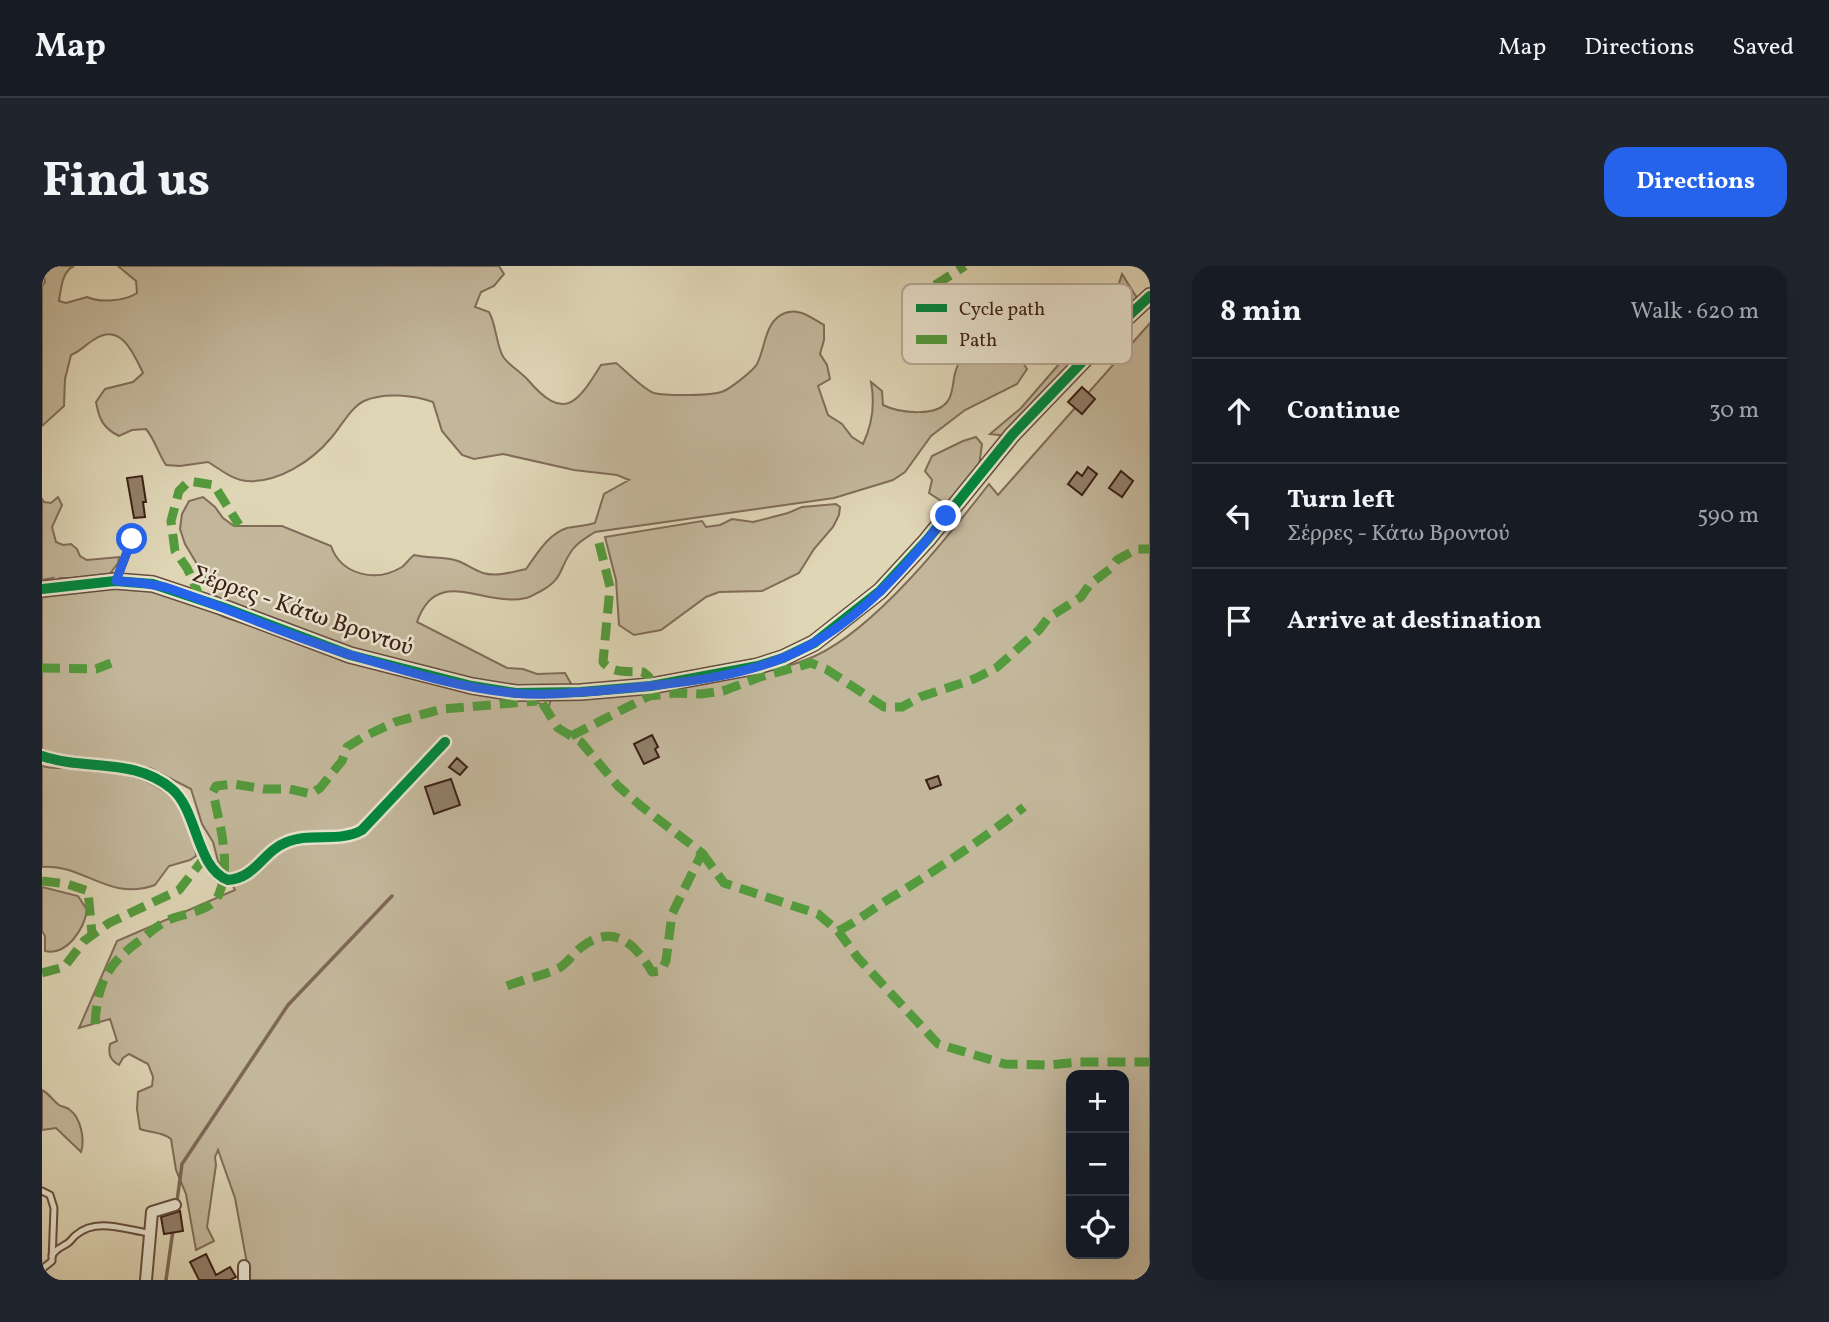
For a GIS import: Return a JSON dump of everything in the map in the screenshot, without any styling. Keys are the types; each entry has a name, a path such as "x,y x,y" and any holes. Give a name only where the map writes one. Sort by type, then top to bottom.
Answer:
{"street":[{"name":"Σέρρες - Κάτω Βροντού","path":"1132,313 1150,296"},
{"name":"Σέρρες - Κάτω Βροντού","path":"42,589 116,581 165,587 350,655 502,691 554,693 631,688 758,666 814,643 880,591 927,540 1012,435 1080,364"},
{"path":"42,756 129,768 152,775 174,790 182,800 213,870 228,880 241,878 252,872 286,842 348,835 362,830 445,742"},
{"path":"146,1280 152,1212 175,1205"},
{"path":"243,1266 244,1280"}],"lane":[{"path":"116,581 132,539"},
{"path":"42,1191 50,1195 54,1208 52,1261 42,1269"},
{"path":"52,1256 76,1234 94,1226 131,1227 149,1233"}],"shaded area":[{"path":"42,266 74,266 67,272 61,286 59,301 66,303 87,297 99,300 119,299 137,293 136,281 118,266 499,266 504,274 494,286 481,292 475,307 489,312 499,348 506,361 540,393 561,404 577,398 601,365 616,363 654,393 690,395 724,391 742,379 757,364 773,322 785,313 801,313 824,325 820,354 827,365 830,379 818,386 828,415 863,444 872,414 871,382 882,391 883,405 918,412 937,409 949,399 958,364 1024,364 1027,369 1017,384 965,410 931,436 905,472 893,480 834,498 595,532 575,546 554,582 526,598 510,600 463,592 437,595 426,605 417,622 507,668 523,669 537,674 565,673 573,687 504,686 357,651 218,599 185,544 180,529 182,514 189,501 203,497 234,526 282,526 331,546 343,564 360,573 381,575 392,572 402,567 414,555 453,559 483,573 499,574 526,569 544,545 560,531 595,523 604,494 629,480 617,475 574,470 503,454 474,459 462,455 442,431 433,402 398,396 380,396 359,404 314,455 293,469 271,478 259,481 242,480 208,462 166,465 146,429 132,430 119,436 109,430 100,418 96,402 105,389 133,382 143,373 131,349 112,334 95,339 71,355 65,379 64,406 42,426 42,286 45,282"},
{"path":"1122,274 1128,284 1119,284"},
{"path":"1132,290 1139,301 1132,308"},
{"path":"1150,323 1150,1280 250,1280 235,1198 218,1150 207,1227 214,1241 196,1250 186,1194 176,1170 171,1139 140,1129 138,1092 152,1086 153,1077 148,1064 129,1054 119,1065 112,1059 110,1044 117,1041 110,1019 79,1028 117,941 235,890 218,861 191,789 150,768 42,756 42,594 53,578 42,580 42,499 51,503 58,497 62,505 52,527 56,542 71,544 80,556 87,560 119,557 118,563 106,579 59,578 95,587 149,590 198,604 224,617 261,629 549,706 551,698 714,681 777,669 815,656 838,643 886,604 953,530 989,484 998,495 1114,364 1132,364 1132,343"},
{"path":"1059,364 1077,364 1007,436 990,434 1021,408"},
{"path":"976,437 982,444 979,466 953,500 946,504 929,493 932,480 925,471 932,456"},
{"path":"836,504 840,507 839,515 833,527 814,549 799,573 762,591 719,592 706,597 661,630 634,635 619,625 616,580 605,537 702,521 706,527 720,525 732,519 753,522 802,507"},
{"path":"42,766 101,769 141,779 159,788 174,799 185,814 193,833 196,856 169,866 155,885 138,889 109,886 57,867 42,867"},
{"path":"42,887 78,896 87,910 73,940 53,951 45,951"},
{"path":"42,1090 77,1118 82,1136 81,1152 56,1128 42,1130"}],"building":[{"path":"1082,387 1095,399 1082,414 1068,402"},
{"path":"1088,467 1097,474 1082,495 1068,484 1077,472 1082,476"},
{"path":"1121,471 1133,481 1122,497 1109,488"},
{"path":"142,476 145,517 134,518 127,478"},
{"path":"652,735 659,757 644,764 634,744"},
{"path":"457,758 467,767 460,775 449,767"},
{"path":"938,776 941,785 930,789 926,780"},
{"path":"451,779 460,805 434,814 425,787"},
{"path":"180,1211 183,1231 164,1234 161,1217"},
{"path":"206,1254 216,1275 230,1267 236,1277 230,1280 199,1280 190,1262"}],"waterway":[{"path":"175,1216 182,1164 288,1005 392,896"},
{"path":"166,1280 173,1230"}],"marked path":[{"path":"937,284 965,266"},
{"path":"201,599 187,568 175,551 171,521 179,491 189,481 214,485 239,525"},
{"path":"599,543 610,587 603,662 616,670 643,672 649,677 651,686"},
{"path":"571,736 649,696 723,691 760,677 811,663 826,669 884,707 902,707 920,697 974,679 996,668 1039,630 1048,618 1081,597 1090,584 1117,560 1137,549 1150,549"},
{"path":"42,668 96,669 111,663"},
{"path":"507,986 559,968 583,946 594,939 605,937 624,940 639,953 652,972 661,971 666,961 672,914 702,853 618,786 581,742 558,728 539,693"},
{"path":"95,1024 102,985 120,957 161,924 210,905 219,894 223,882 224,856 213,792 216,786 233,784 264,789 289,789 311,794 320,788 342,761 347,747 395,722 442,709 537,701"},
{"path":"838,931 955,857 1024,807"},
{"path":"702,853 724,883 818,914 838,931 858,958 938,1044 1005,1064 1150,1062"},
{"path":"42,973 64,967 84,941 109,923 179,890 206,856"},
{"path":"42,881 67,884 88,891 92,934"}],"cycle path":[{"path":"1132,313 1150,296"},
{"path":"42,589 115,581 153,584 350,655 472,686 516,693 581,692 651,686 758,666 814,643 880,591 927,540 1012,435 1080,364"},
{"path":"42,756 76,763 126,768 157,779 181,799 209,864 217,874 228,880 246,874 272,851 287,842 344,836 362,830 445,742"}],"route":[{"path":"132,539 116,581 165,587 367,660 487,689 516,693 554,693 668,684 724,674 783,658 814,643 855,613 901,571 946,516"}]}
